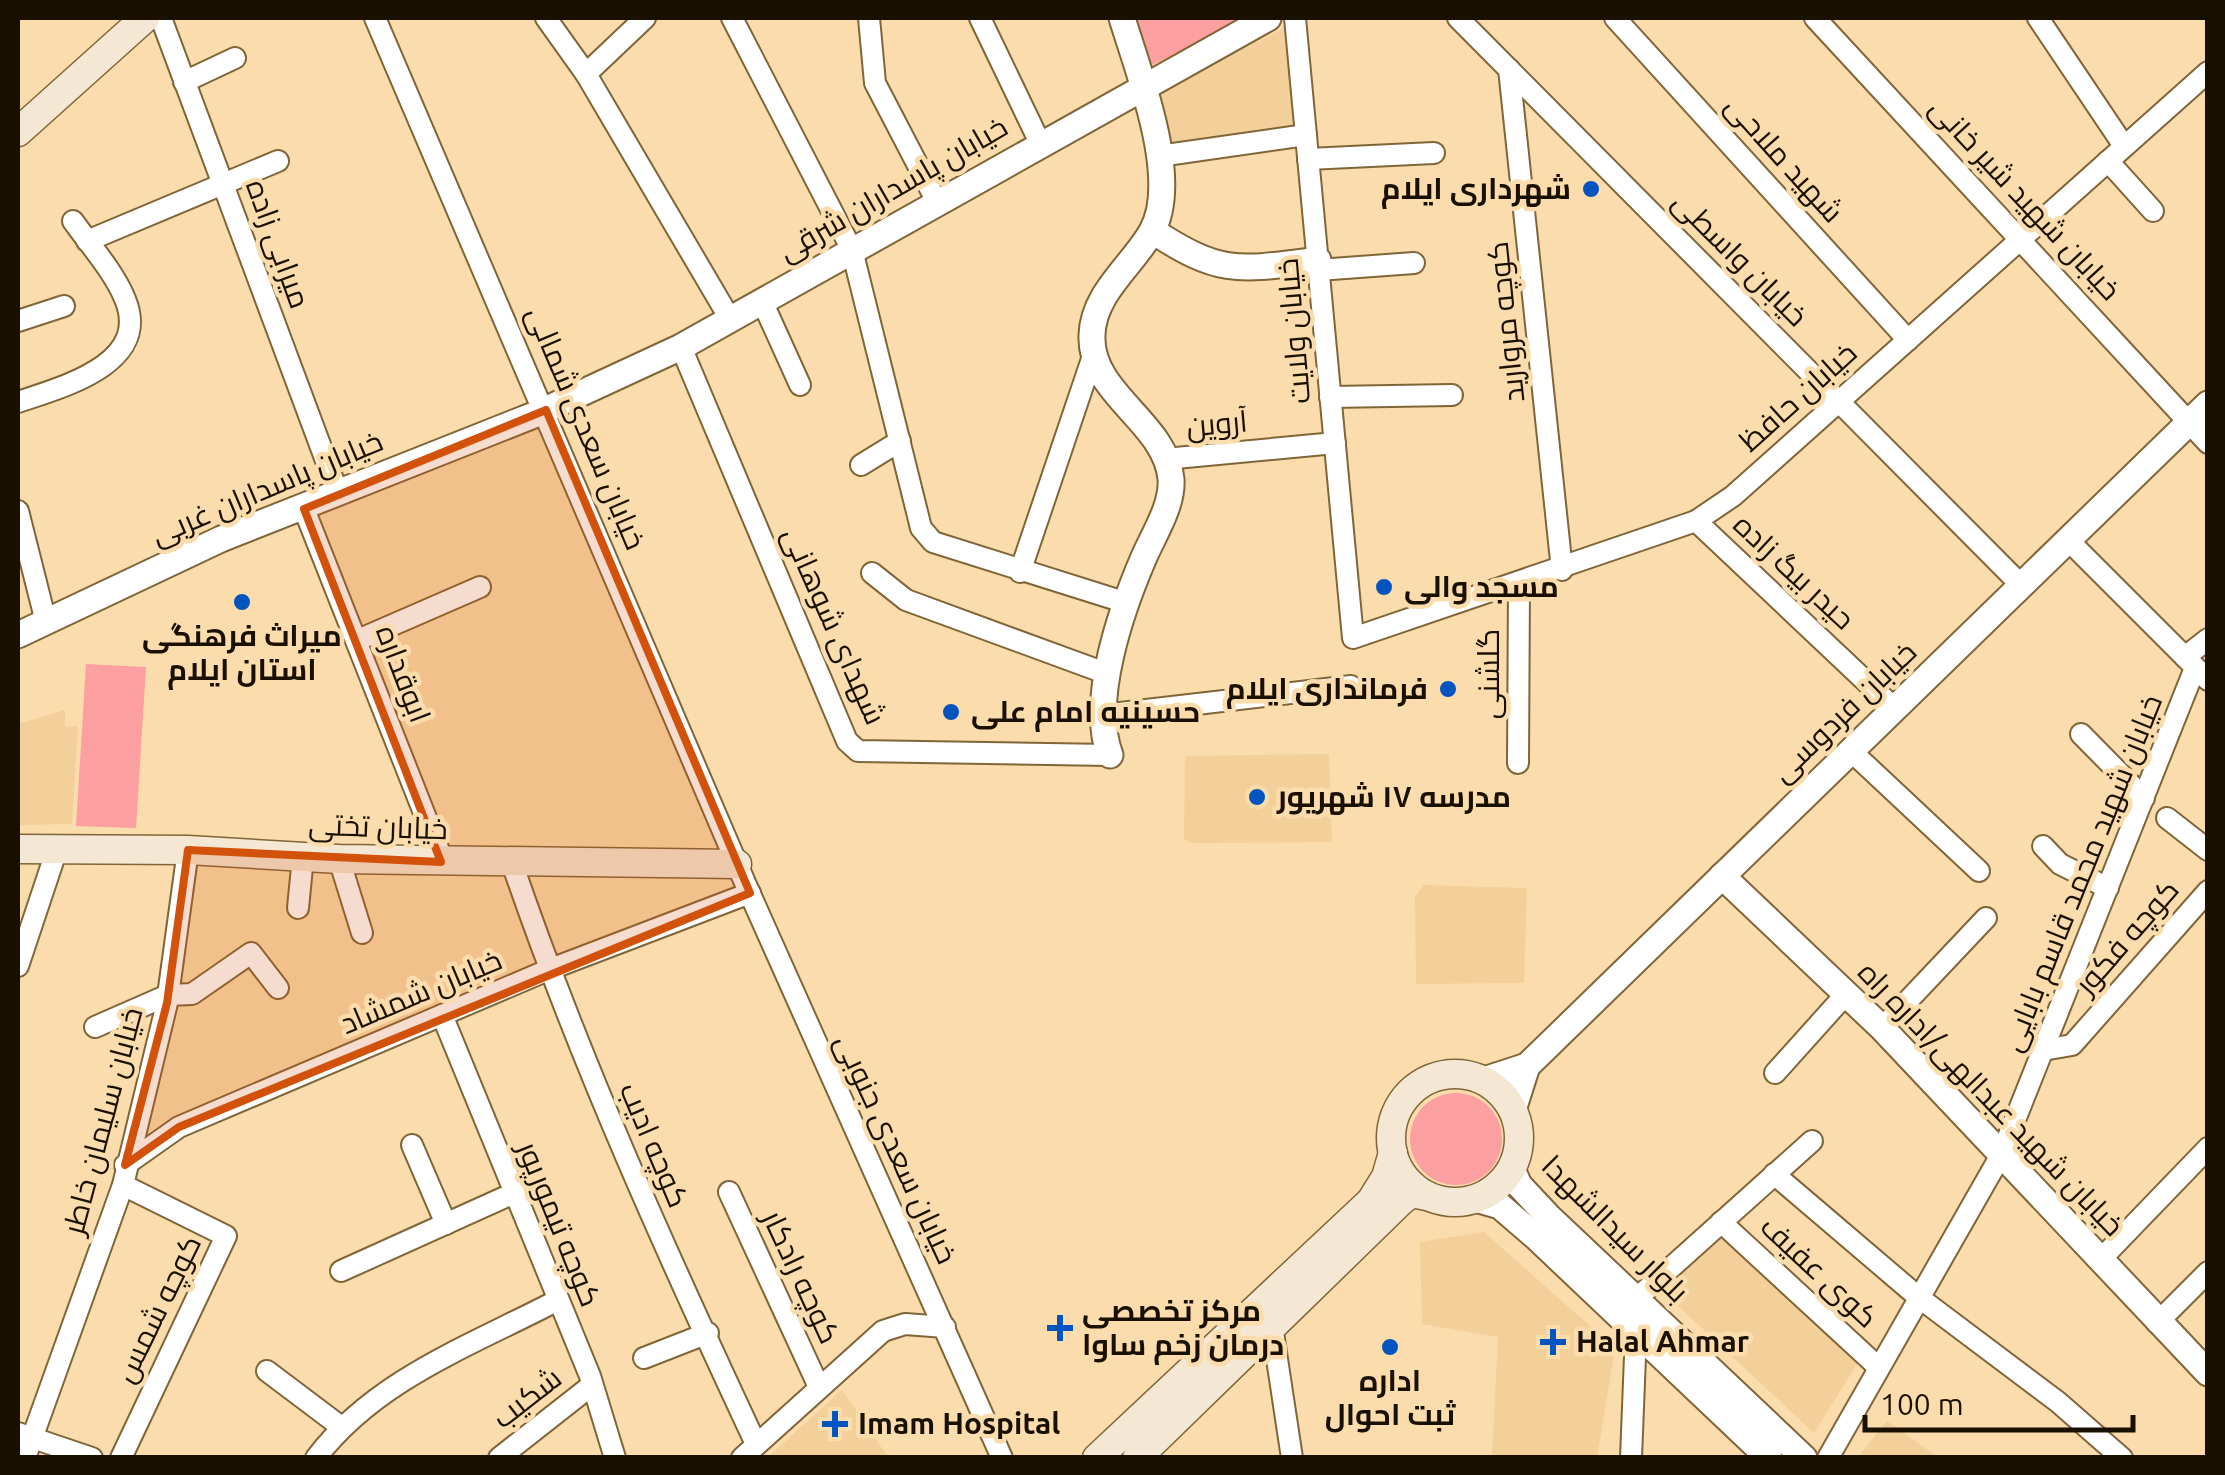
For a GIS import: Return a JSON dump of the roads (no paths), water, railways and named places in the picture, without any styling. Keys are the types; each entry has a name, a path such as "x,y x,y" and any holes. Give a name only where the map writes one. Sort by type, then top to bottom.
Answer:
{"main road":[{"path":"18,132 146,18"},
{"name":"خیابان تختی","path":"18,849 188,850 339,860 737,864"},
{"path":"1097,1458 1369,1218 1411,1194 1460,1202 1476,1199 1502,1182 1512,1169 1518,1150 1513,1110 1501,1092 1484,1080 1452,1074 1421,1083 1396,1114 1386,1177 1369,1218 1272,1326 1137,1458"},
{"path":"1392,1153 1412,1186 1427,1196"}],"street":[{"name":"میرابی زاده","path":"161,18 338,492"},
{"name":"خیابان سعدی شمالی","path":"375,18 546,410 737,864"},
{"path":"546,18 586,74 730,319"},
{"path":"586,74 646,18"},
{"path":"732,18 852,250 921,528 932,542 1127,604"},
{"path":"869,18 874,83 937,202"},
{"path":"980,18 1040,143"},
{"path":"1020,572 1094,353 1096,314 1152,231 1160,206 1159,156 1122,18"},
{"name":"خیابان پاسداران شرقی","path":"546,410 681,347 1268,18"},
{"name":"خیابان ولایت","path":"1295,18 1353,638"},
{"name":"خیابان واسطی","path":"1458,18 2021,585"},
{"name":"شهید ملاحی","path":"1615,18 1908,340"},
{"name":"خیابان شهید شیر خانی","path":"1816,18 2023,238 2208,443"},
{"path":"2038,18 2124,146"},
{"path":"184,82 235,58"},
{"name":"کوچه مروارید","path":"1510,69 1562,570"},
{"name":"خیابان حافظ","path":"1353,638 1519,585 1696,521 1732,496 2208,72"},
{"path":"1159,156 1306,135"},
{"path":"1308,159 1434,153"},
{"path":"87,242 278,160"},
{"path":"2108,160 2154,211"},
{"path":"18,402 101,368 120,351 128,333 125,298 74,221"},
{"path":"1152,231 1192,255 1233,270 1414,263"},
{"path":"762,301 800,385"},
{"path":"18,322 64,306"},
{"name":"شهدای شوهانی","path":"681,347 848,740 858,751 1110,755"},
{"path":"1094,353 1105,378 1165,458 1172,480 1164,515 1127,604 1108,674 1104,714 1110,755"},
{"path":"1330,397 1452,395"},
{"name":"خیابان فردوسی","path":"1484,1080 1526,1066 2208,404"},
{"name":"خیابان پاسداران غربی","path":"18,635 222,539 304,510 338,492 546,410"},
{"path":"861,465 900,441"},
{"name":"آروین","path":"1165,458 1335,443"},
{"name":"ابوقداره","path":"304,510 443,862"},
{"path":"18,511 46,622"},
{"name":"حیدر بیگ زاده","path":"1696,521 1894,708"},
{"path":"2068,540 2196,668 2208,640"},
{"path":"872,573 906,600 1108,674"},
{"name":"گلشنی","path":"1518,764 1519,585"},
{"path":"358,640 480,586"},
{"name":"خیابان شهید محمد قاسم بابایی","path":"1828,1458 1877,1366 2001,1155 2196,668"},
{"path":"1104,714 1351,686"},
{"path":"2081,734 2144,798"},
{"path":"1851,751 1979,871"},
{"path":"2167,818 2202,836"},
{"path":"2043,846 2060,864 2108,888"},
{"path":"18,966 57,849"},
{"name":"خیابان سلیمان خاطر","path":"24,1443 124,1175 168,996 188,850"},
{"path":"298,908 302,857"},
{"path":"339,860 362,932"},
{"name":"کوچه ادیب","path":"512,863 548,970 707,1334 749,1451"},
{"name":"خیابان سعدی جنوبی","path":"737,864 1002,1458"},
{"name":"خیابان شهید عبدالهی/اداره راه","path":"1722,876 1882,1028 2208,1374"},
{"name":"کوچه فکور","path":"2043,1050 2072,1045 2208,891"},
{"name":"خیابان شمشاد","path":"124,1175 179,1127 548,970 750,894"},
{"path":"1882,1028 1986,918"},
{"path":"94,1027 168,996 192,994 251,953 278,988"},
{"path":"1775,1073 1846,994"},
{"name":"کوچه تیمورپور","path":"442,1015 592,1386 615,1458"},
{"name":"خیابان فردوسی","path":"1513,1110 1526,1066"},
{"path":"1636,1299 1812,1140"},
{"path":"412,1145 446,1224"},
{"path":"2101,1259 2208,1148"},
{"name":"بلوار سیدالشهدا","path":"1512,1169 1519,1185 1548,1216 1804,1458"},
{"path":"1774,1174 1917,1296 2058,1402 2122,1458"},
{"name":"کوچه شمس","path":"120,1458 226,1236 124,1175"},
{"name":"کوچه رادکار","path":"730,1192 819,1388"},
{"path":"341,1271 514,1193"},
{"name":"بلوار سیدالشهدا","path":"1476,1199 1500,1206 1636,1331 1757,1452"},
{"name":"کوی عفیف","path":"1721,1222 1877,1366"},
{"path":"2157,1323 2208,1272"},
{"path":"316,1458 340,1426 377,1394 558,1300"},
{"path":"749,1451 883,1330 905,1324 945,1327"},
{"path":"1272,1326 1292,1458"},
{"path":"1631,1458 1636,1331"},
{"path":"644,1358 707,1334"},
{"path":"268,1370 340,1426"},
{"name":"شکیب","path":"500,1458 592,1386"},
{"path":"24,1443 92,1458"}],"place":[{"name":"شهرداری ایلام","path":"1591,189"},
{"name":"مسجد والی","path":"1384,587"},
{"name":"میراث فرهنگی استان ایلام","path":"242,602"},
{"name":"فرمانداری ایلام","path":"1448,689"},
{"name":"حسینیه امام علی","path":"951,712"},
{"name":"مدرسه ۱۷ شهریور","path":"1257,797"},
{"name":"مرکز تخصصی درمان زخم ساوا","path":"1060,1328"},
{"name":"Halal Ahmar","path":"1553,1342"},
{"name":"اداره ثبت احوال","path":"1390,1347"},
{"name":"Imam Hospital","path":"835,1424"}]}
